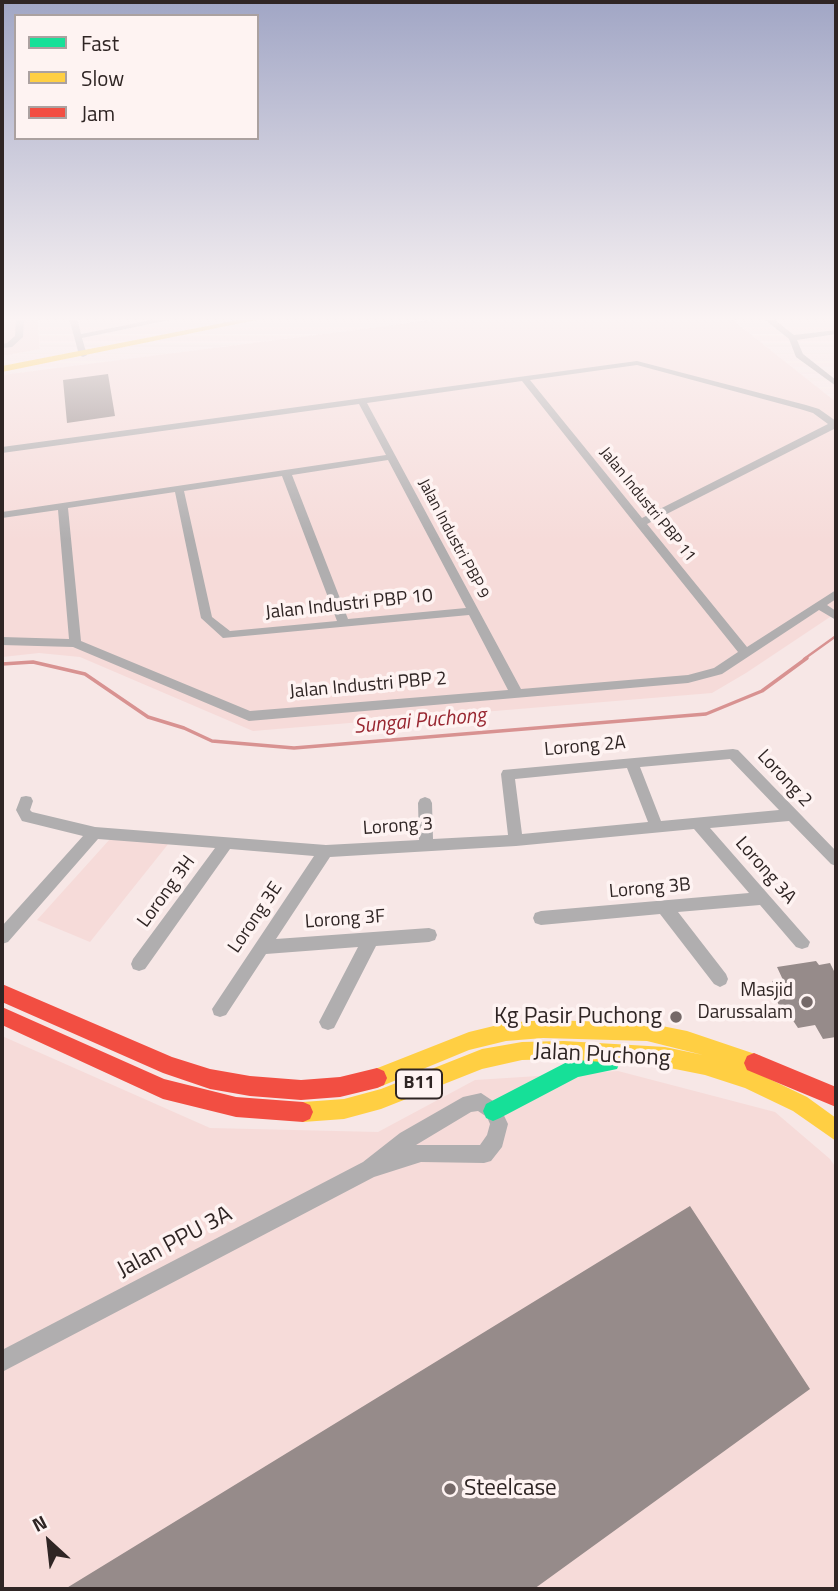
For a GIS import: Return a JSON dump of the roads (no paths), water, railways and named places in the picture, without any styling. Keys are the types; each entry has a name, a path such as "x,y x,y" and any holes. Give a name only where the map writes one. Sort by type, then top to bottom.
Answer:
{"main road":[{"name":"Jalan Puchong","path":"2,993 170,1066 210,1079 250,1086 275,1089 340,1087 373,1080 469,1041 506,1032 543,1029 648,1032 687,1040 771,1069 836,1097"},
{"name":"Jalan Puchong","path":"2,1016 163,1088 236,1107 316,1113 344,1109 382,1099 482,1059 522,1051 564,1050 665,1057 705,1065 748,1079 800,1104 836,1131"},
{"path":"493,1111 576,1068 596,1063 665,1057"}],"street":[{"path":"2,450 416,392"},
{"name":"Jalan Industri PBP 11","path":"535,392 745,653"},
{"path":"748,392 816,411 836,424"},
{"name":"Jalan Industri PBP 9","path":"362,400 516,692"},
{"path":"640,523 836,424"},
{"path":"2,515 392,457"},
{"path":"286,473 344,624"},
{"name":"Jalan Industri PBP 10","path":"179,489 207,618 227,635 474,611"},
{"path":"63,506 75,642"},
{"name":"Jalan Industri PBP 2","path":"2,641 75,642 248,716 688,678 718,671 836,594"},
{"path":"820,605 836,616"},
{"name":"Lorong 2A","path":"516,839 508,774 733,754"},
{"name":"Lorong 2","path":"733,754 836,860"},
{"path":"631,762 657,828"},
{"name":"Lorong 3","path":"26,801 23,810 27,817 95,833 326,851 699,825 790,815"},
{"path":"425,803 426,845"},
{"name":"Lorong 3A","path":"699,825 802,942"},
{"path":"2,937 95,833"},
{"name":"Lorong 3H","path":"139,964 226,844"},
{"name":"Lorong 3E","path":"220,1009 326,851"},
{"name":"Lorong 3B","path":"541,918 762,898"},
{"path":"665,908 720,979"},
{"name":"Lorong 3F","path":"263,947 429,935"},
{"path":"328,1022 371,939"},
{"name":"Jalan PPU 3A","path":"2,1361 370,1169 421,1153 484,1154 495,1140 499,1124 493,1111 481,1102 469,1103 407,1140 370,1169"}],"waterway":[{"name":"Sungai Puchong","path":"804,659 836,636"},
{"name":"Sungai Puchong","path":"2,664 33,662 85,674 148,717 184,728 212,741 294,748 706,714 762,691 807,658"}],"place":[{"name":"Masjid Darussalam","path":"807,1002"},
{"name":"Kg Pasir Puchong","path":"676,1017"},
{"name":"Steelcase","path":"450,1489"}]}
